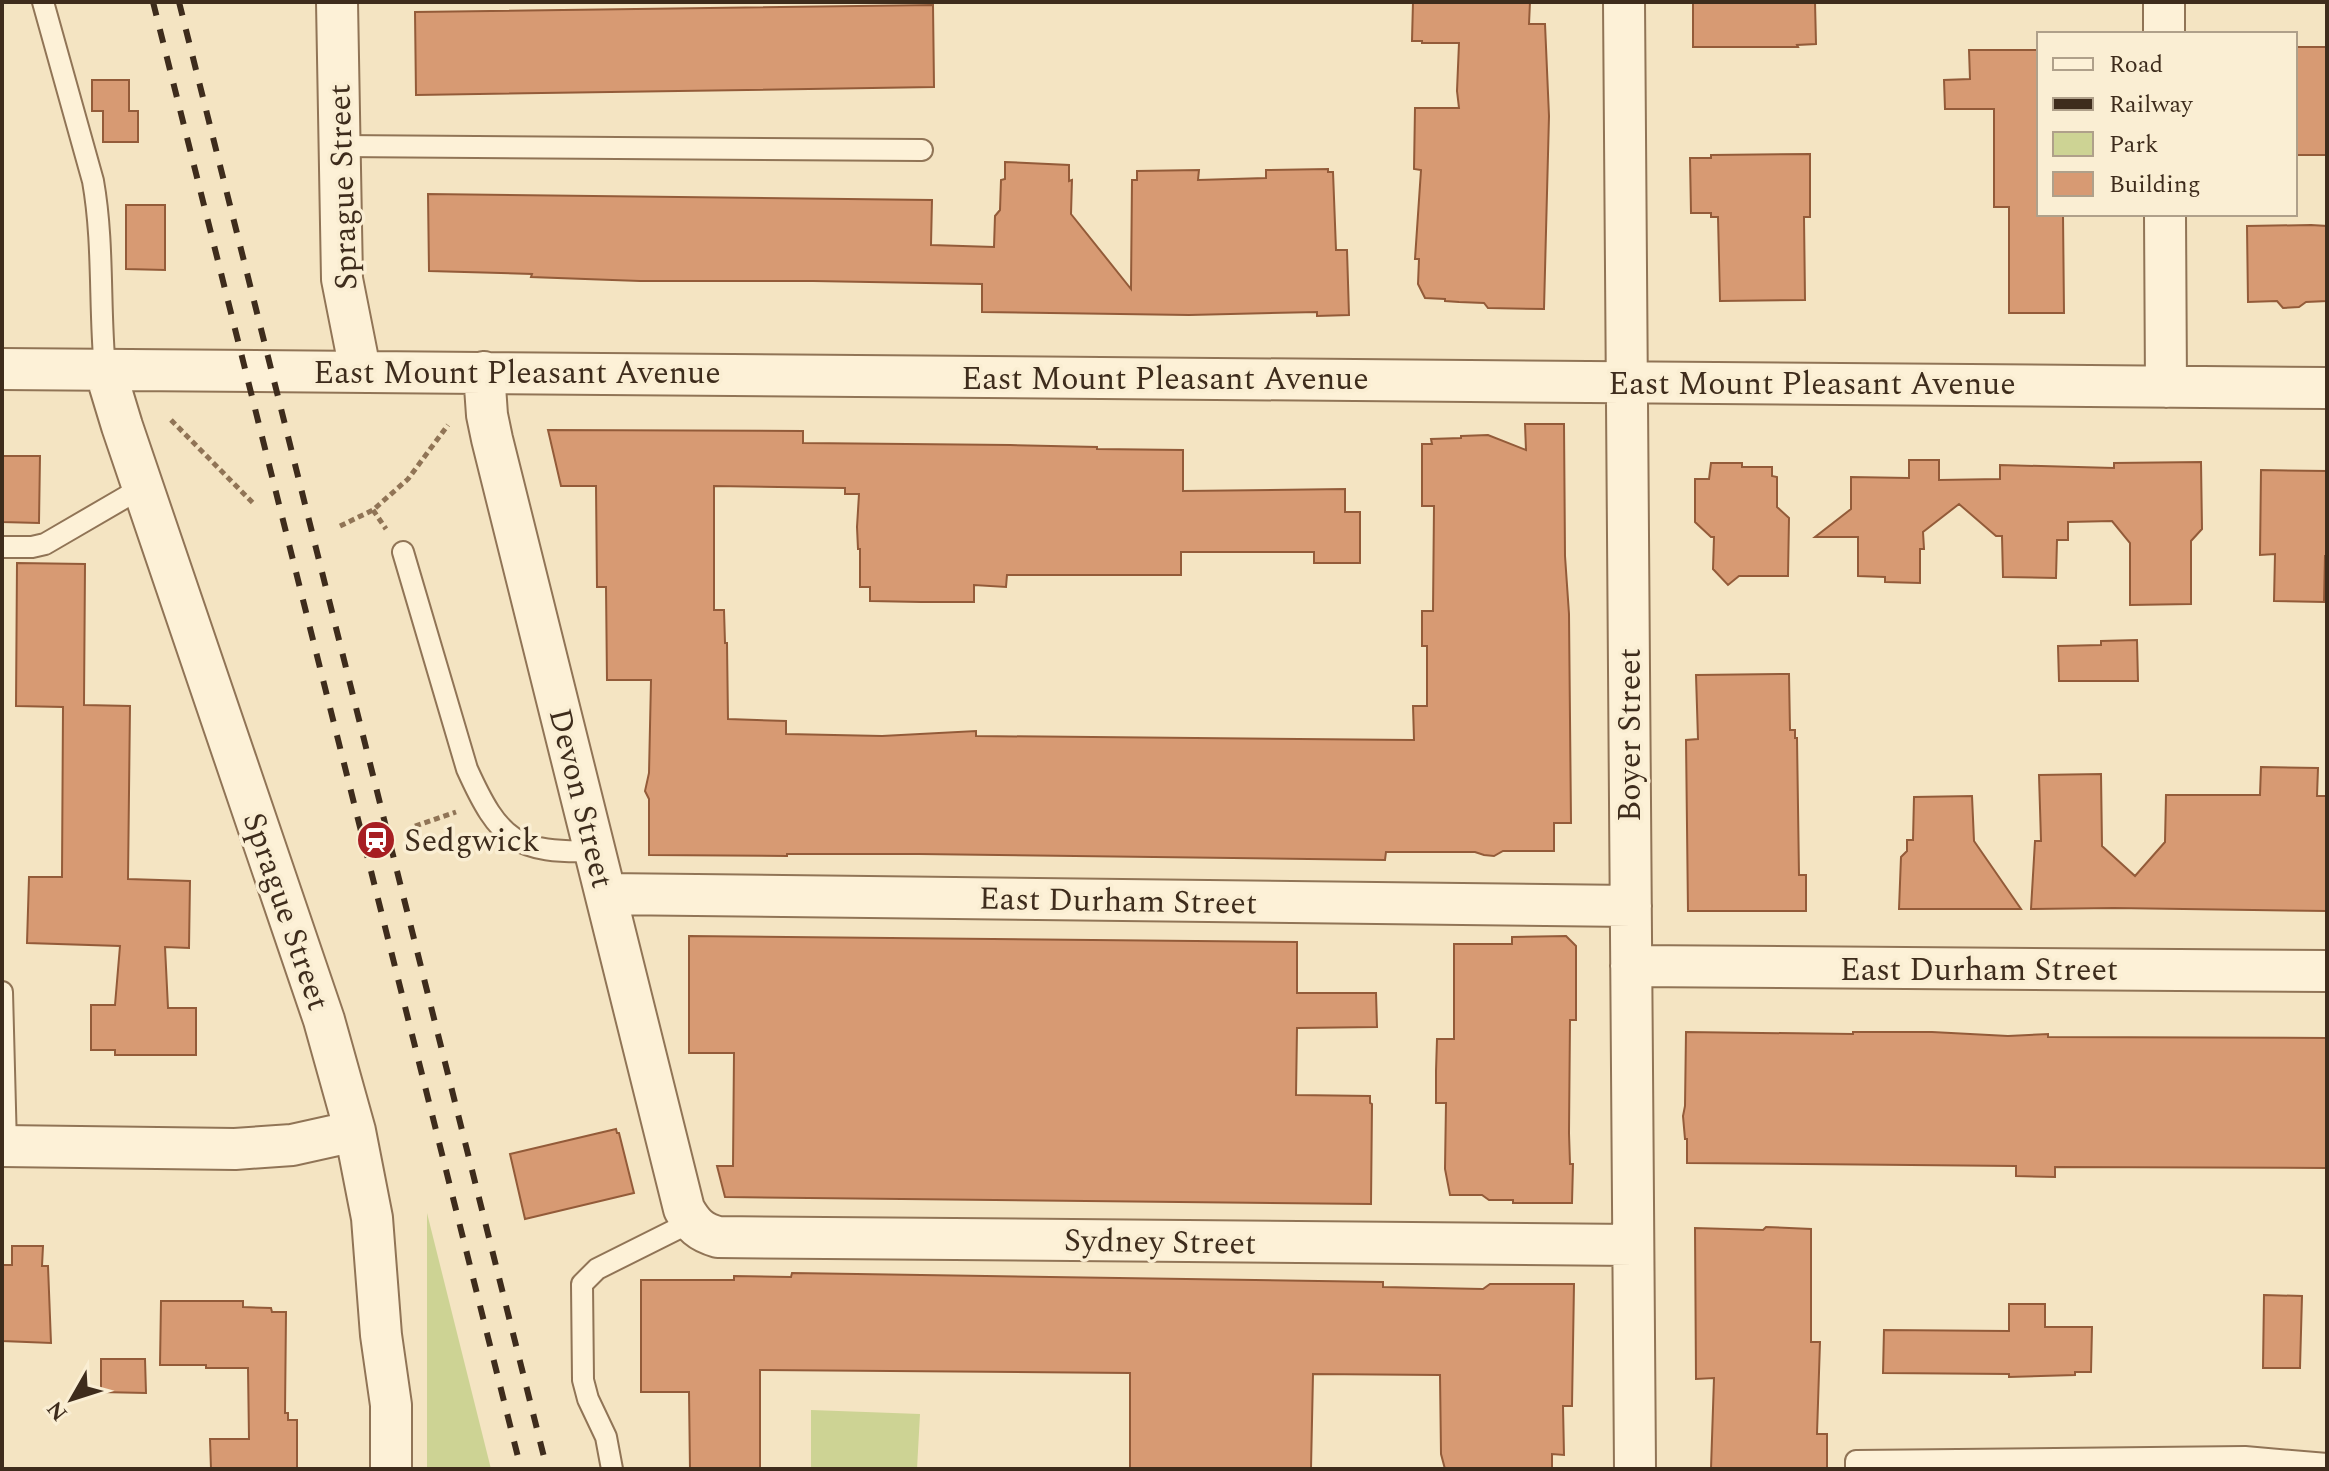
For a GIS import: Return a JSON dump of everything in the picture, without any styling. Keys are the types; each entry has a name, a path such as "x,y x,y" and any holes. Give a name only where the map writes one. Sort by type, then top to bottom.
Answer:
{"street":[{"name":"Sprague Street","path":"337,2 342,279 360,370"},
{"name":"Boyer Street","path":"1624,2 1635,1469"},
{"path":"2164,2 2164,32"},
{"path":"2165,216 2166,387"},
{"name":"East Mount Pleasant Avenue","path":"2,369 2327,388"},
{"name":"Sprague Street","path":"105,370 324,1020 355,1131 372,1218 381,1335 391,1405 391,1469"},
{"name":"Devon Street","path":"484,372 492,439 684,1209 691,1222"},
{"name":"East Durham Street","path":"606,894 1631,906"},
{"name":"East Durham Street","path":"1631,966 2327,971"},
{"path":"4,1146 235,1149 292,1145 355,1131"},
{"name":"Sydney Street","path":"691,1222 703,1232 718,1237 1633,1245"}],"lane":[{"path":"43,2 93,181 100,241 105,370"},
{"path":"339,146 922,150"},
{"path":"2,547 45,544 143,487"},
{"path":"403,552 467,769 482,802 494,820 525,845 563,853 596,851"},
{"path":"2,992 4,1146"},
{"path":"612,1469 606,1437 588,1399 583,1380 582,1284 597,1269 691,1222"},
{"path":"1856,1469 1856,1461 2230,1457 2327,1464"}],"path":[{"path":"171,420 254,504"},
{"path":"340,526 373,510 408,479 451,420"},
{"path":"415,826 482,802"}],"green space":[{"path":"427,1213 491,1469 427,1469"},
{"path":"811,1410 920,1414 917,1469 811,1469"}],"building":[{"path":"1413,2 1530,2 1529,24 1545,24 1549,116 1544,309 1488,308 1484,303 1425,298 1418,284 1419,259 1415,259 1421,170 1414,169 1415,108 1459,108 1459,43 1412,41"},
{"path":"1693,2 1815,2 1816,44 1798,47 1693,47"},
{"path":"933,5 934,87 416,95 415,12"},
{"path":"2297,47 2327,47 2327,155 2297,155"},
{"path":"1969,50 2037,50 2037,216 2063,216 2064,313 2009,313 2009,207 1994,207 1994,109 1945,109 1944,80 1970,79"},
{"path":"92,80 129,80 129,111 138,111 138,142 103,142 103,111 92,111"},
{"path":"1810,154 1810,217 1804,217 1805,300 1720,301 1718,217 1711,217 1711,213 1691,213 1690,158"},
{"path":"1005,162 1069,165 1071,214 1131,289 1132,180 1137,180 1137,171 1199,170 1198,180 1266,178 1266,170 1328,169 1328,172 1333,172 1336,250 1347,250 1349,315 1317,316 1317,312 1189,315 982,312 982,284 640,281 429,271 428,194 932,200 931,245 994,247 995,216 1000,210"},
{"path":"126,205 165,205 165,270 126,269"},
{"path":"2247,226 2327,226 2327,301 2283,308 2277,301 2248,302"},
{"path":"1525,424 1564,424 1571,823 1554,823 1554,851 1503,851 1494,856 1475,852 1386,852 1385,860 919,854 649,855 649,799 645,791 649,773 651,680 607,680 606,587 597,587 596,486 561,486 548,430 803,431 803,443 1183,450 1183,491 1345,489 1345,512 1360,512 1360,563 1314,563 1314,552 1181,552 1181,575 1007,575 1006,587 974,585 974,602 921,602 870,601 870,587 860,587 859,494 845,494 845,488 714,486 714,610 724,610 728,719 786,721 786,734 882,736 976,731 976,736 1414,740 1413,706 1427,706 1427,646 1422,646 1422,611 1433,611 1434,506 1422,506 1422,444 1432,444 1431,439 1488,435 1526,450"},
{"path":"2,456 40,456 39,523 2,522"},
{"path":"1909,460 1939,460 1939,480 2000,479 2000,465 2114,468 2114,463 2201,462 2202,529 2191,541 2191,604 2130,605 2130,543 2112,521 2068,522 2068,540 2057,540 2056,578 2003,577 2002,536 1996,536 1959,504 1923,532 1920,583 1885,582 1885,577 1858,576 1858,537 1815,537 1851,509 1851,477 1909,478"},
{"path":"1711,463 1772,467 1772,476 1777,477 1777,507 1789,518 1788,576 1739,576 1728,585 1713,569 1714,537 1695,522 1695,479 1709,479"},
{"path":"2261,470 2327,471 2324,602 2274,601 2275,554 2260,555"},
{"path":"17,563 85,564 84,705 130,706 128,879 190,881 189,948 165,947 168,1008 196,1008 196,1055 115,1055 115,1050 91,1050 91,1005 115,1005 120,946 27,943 29,877 62,877 63,707 16,706"},
{"path":"2137,640 2138,681 2059,681 2058,646"},
{"path":"1789,674 1790,730 1795,730 1797,738 1799,875 1806,875 1806,911 1688,911 1686,740 1698,739 1696,675"},
{"path":"2261,767 2318,768 2317,796 2327,796 2327,911 2031,909 2035,841 2041,841 2039,775 2101,774 2102,846 2135,876 2165,842 2166,795 2260,795"},
{"path":"1972,796 1974,841 2021,909 1899,909 1901,857 1907,851 1907,840 1913,840 1914,797"},
{"path":"689,936 1297,942 1297,993 1376,993 1377,1027 1297,1028 1296,1095 1370,1096 1371,1204 725,1197 717,1166 733,1166 734,1053 689,1053"},
{"path":"1566,936 1576,946 1576,1020 1570,1020 1572,1203 1513,1203 1513,1200 1489,1200 1482,1195 1450,1195 1445,1169 1446,1103 1436,1103 1436,1071 1437,1039 1454,1039 1454,944 1512,944 1512,937"},
{"path":"1686,1032 2327,1038 2327,1168 2055,1167 2055,1177 2016,1176 2016,1166 1687,1163 1683,1116"},
{"path":"616,1129 634,1193 525,1219 510,1154"},
{"path":"1766,1227 1811,1229 1811,1342 1820,1342 1817,1434 1827,1434 1827,1469 1711,1469 1714,1378 1696,1379 1695,1228 1763,1230"},
{"path":"12,1246 43,1246 42,1266 48,1266 51,1343 2,1341 2,1265 12,1265"},
{"path":"792,1273 1383,1282 1383,1287 1483,1289 1490,1284 1574,1284 1572,1406 1563,1406 1564,1455 1552,1454 1552,1469 1445,1469 1441,1454 1440,1375 1313,1374 1311,1469 1130,1469 1130,1373 760,1370 760,1469 690,1469 689,1392 641,1392 641,1280 734,1280 734,1276 791,1277"},
{"path":"2264,1295 2302,1296 2300,1368 2263,1368"},
{"path":"161,1301 243,1301 243,1307 286,1312 285,1413 288,1413 288,1420 297,1420 297,1469 211,1469 210,1439 249,1439 248,1368 160,1365"},
{"path":"2009,1304 2045,1304 2045,1327 2092,1327 2091,1372 2009,1377 2009,1374 1883,1373 1884,1330 2009,1331"},
{"path":"101,1359 145,1359 146,1393 101,1392"}],"railway":[{"path":"153,2 521,1469"},
{"path":"179,2 547,1469"}],"place":[{"name":"Sedgwick","path":"376,840"}]}
